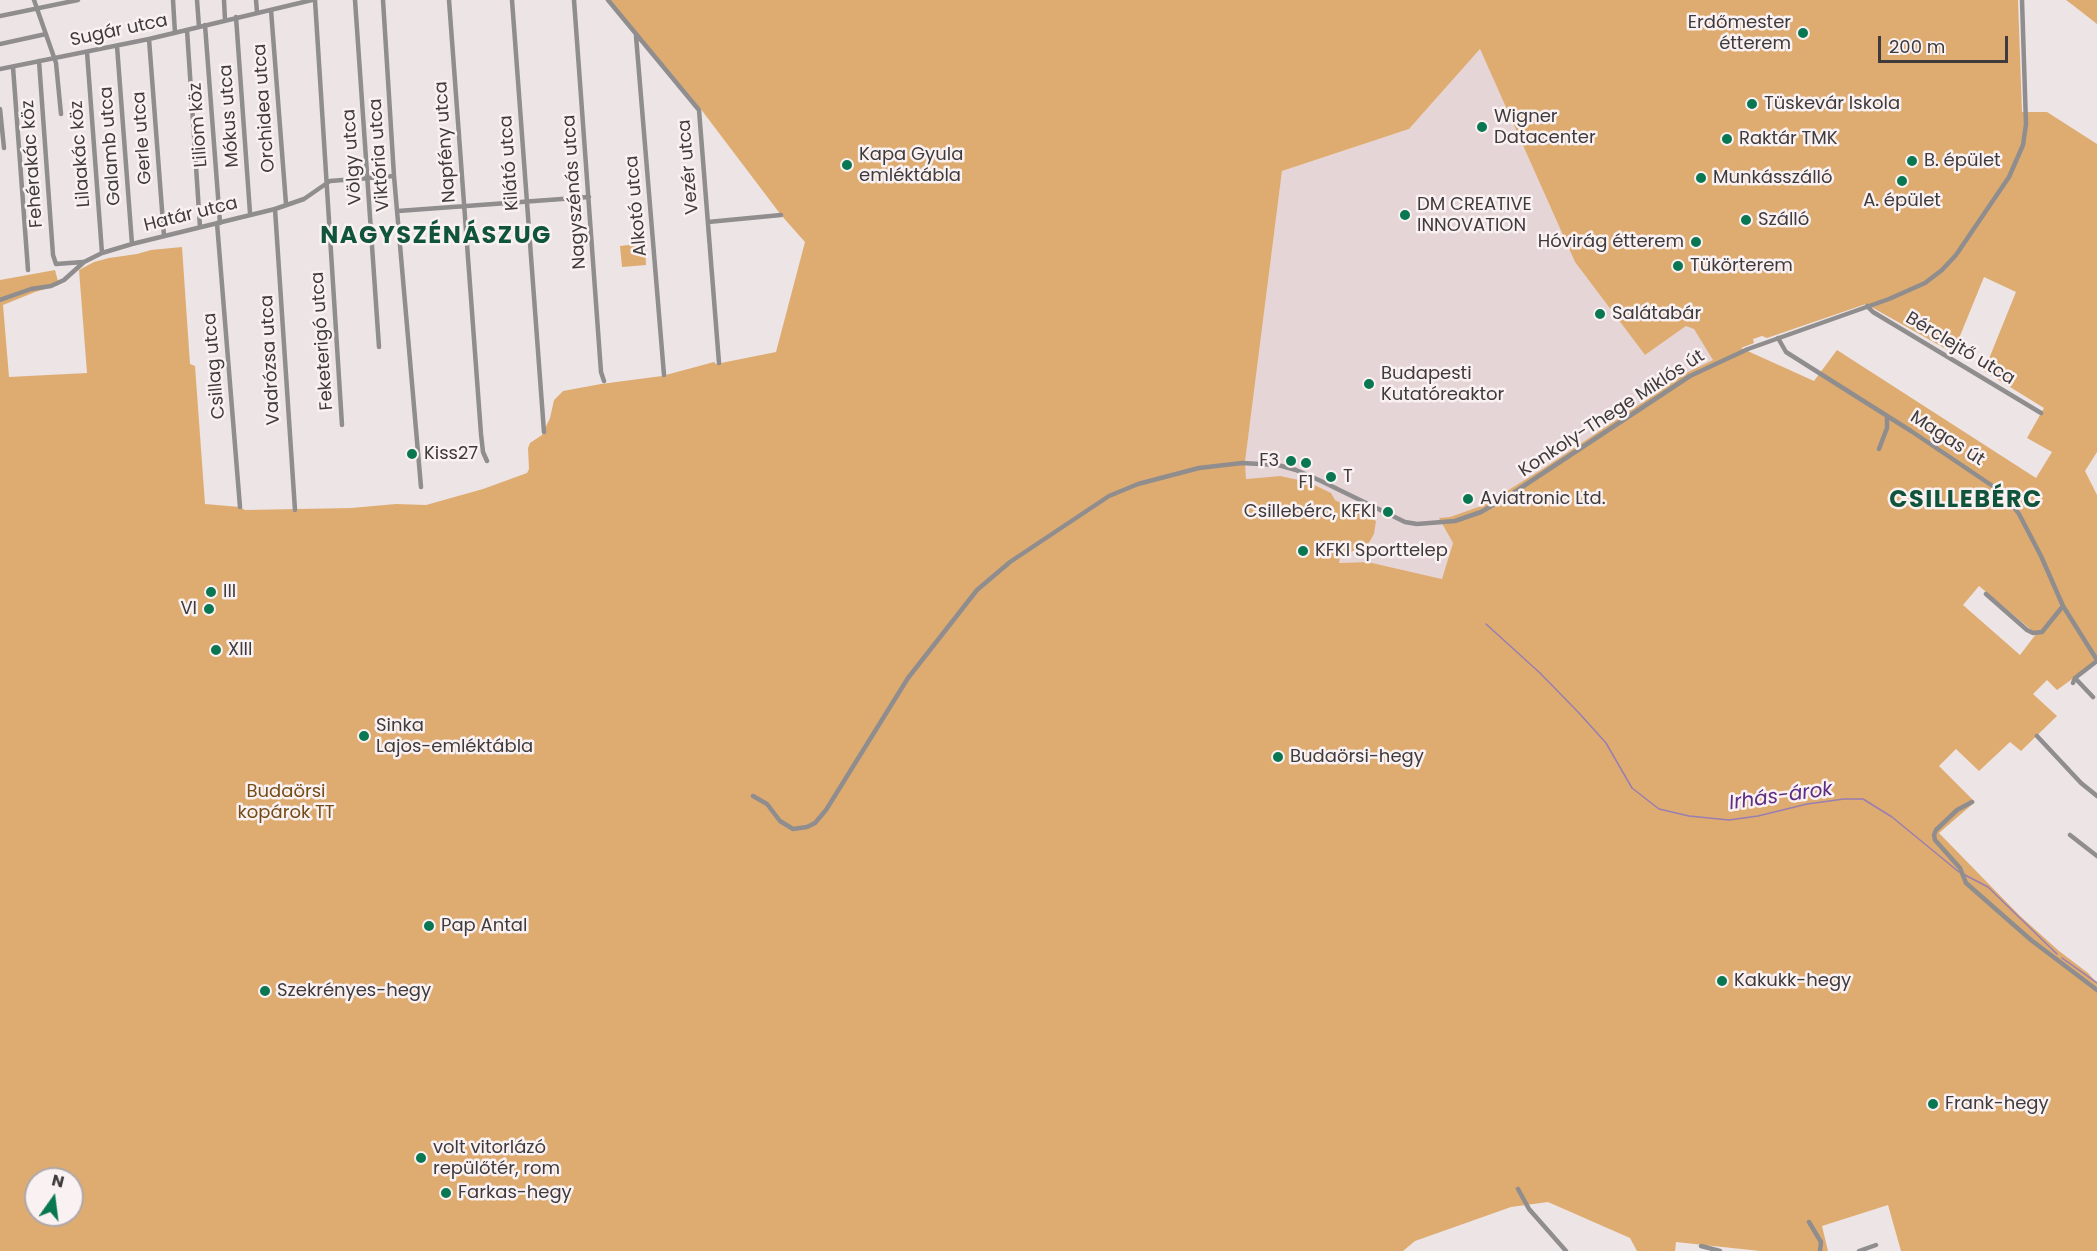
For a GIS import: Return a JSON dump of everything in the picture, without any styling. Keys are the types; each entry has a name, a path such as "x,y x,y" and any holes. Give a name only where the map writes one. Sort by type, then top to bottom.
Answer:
{"street":[{"path":"34,0 54,58 61,114"},
{"path":"0,16 78,0"},
{"path":"173,0 175,33"},
{"path":"197,0 199,27"},
{"path":"224,0 225,20"},
{"path":"256,0 257,12"},
{"name":"Sugár utca","path":"0,69 149,39 271,10 295,2 314,0"},
{"name":"Feketerigó utca","path":"314,0 342,425"},
{"name":"Völgy utca","path":"355,0 379,347"},
{"name":"Viktória utca","path":"383,0 394,176 421,488"},
{"name":"Napfény utca","path":"449,0 482,445 487,461"},
{"name":"Kilátó utca","path":"512,0 544,432"},
{"name":"Nagyszénás utca","path":"574,0 604,381"},
{"name":"Vezér utca","path":"608,0 699,110 719,363"},
{"name":"Konkoly-Thege Miklós út","path":"753,796 767,804 780,821 794,829 812,825 826,810 908,678 966,603 987,580 1010,562 1109,496 1148,481 1219,465 1242,463 1278,465 1321,481 1405,522 1418,524 1455,521 1481,513 1507,497 1690,376 1733,355 1915,289 1942,270 1962,246 2015,166 2025,134 2022,0"},
{"name":"Orchidea utca","path":"271,10 286,204"},
{"name":"Mókus utca","path":"236,17 250,213"},
{"name":"Liliom köz","path":"205,26 219,223"},
{"path":"187,30 200,227"},
{"path":"0,44 46,34"},
{"name":"Alkotó utca","path":"636,36 664,375"},
{"name":"Gerle utca","path":"149,39 164,236"},
{"name":"Galamb utca","path":"117,46 132,244"},
{"name":"Lilaakác köz","path":"87,52 102,253"},
{"name":"Fehérakác köz","path":"39,61 53,255 56,264 84,262"},
{"path":"13,67 28,270"},
{"path":"0,109 4,148"},
{"name":"Határ utca","path":"0,300 31,289 51,286 64,280 84,262 102,253 250,213 275,209 304,199 327,182 394,176"},
{"path":"398,211 589,197"},
{"name":"Vadrózsa utca","path":"275,209 295,510"},
{"path":"708,222 781,215"},
{"name":"Csillag utca","path":"219,223 240,507"},
{"name":"Bérclejtő utca","path":"1867,306 1873,312 2041,413"},
{"name":"Magas út","path":"1778,338 1786,352 2003,493 2019,514 2041,555 2063,606 2097,661"},
{"name":"Magas út","path":"1879,449 1887,425 1887,416"},
{"name":"Magas út","path":"1887,425 1896,422"},
{"path":"1986,594 2033,633 2042,632 2063,606"},
{"path":"2093,697 2074,680 2097,661"},
{"path":"2037,736 2081,783 2097,796"},
{"path":"1972,802 1958,810 1936,830 1935,840 1960,868 1966,883 2031,940 2097,990"},
{"path":"2070,835 2097,856"},
{"path":"1518,1189 1529,1209 1566,1251"},
{"path":"1809,1222 1821,1242 1820,1251"},
{"path":"1860,1251 1876,1245"},
{"path":"1701,1246 1720,1251"}],"shaded area":[{"path":"1480,49 1575,262 1645,355 1686,326 1694,328 1714,360 1688,372 1541,470 1484,505 1440,519 1453,543 1443,579 1368,562 1339,563 1339,557 1368,546 1375,521 1335,500 1280,476 1246,479 1245,462 1282,171 1409,129"}],"green space":[{"name":"Budaörsi kopárok TT","path":"610,0 2018,0 2022,112 2047,112 2097,144 2097,452 2085,471 2097,495 2097,661 2057,690 2047,680 2033,694 2057,716 2021,751 2010,742 1979,771 1956,749 1939,766 1975,802 1939,833 2019,915 2097,983 2097,1251 1901,1251 1888,1205 1822,1226 1828,1251 1760,1251 1676,1242 1675,1251 1637,1251 1630,1238 1548,1202 1511,1207 1415,1241 1403,1251 0,1251 0,280 55,270 59,285 3,305 9,377 87,373 79,270 94,262 109,258 182,247 190,364 195,366 205,504 240,507 245,510 351,508 396,504 426,505 483,489 527,473 530,443 542,435 550,418 554,400 563,391 662,376 714,362 716,364 776,352 805,242 781,215 700,108","holes":["1480,49 1575,262 1645,355 1686,326 1694,329 1713,360 1688,372 1541,470 1484,505 1450,517 1439,518 1453,543 1442,579 1368,562 1339,563 1340,556 1367,546 1374,534 1376,521 1335,500 1331,493 1308,482 1280,476 1246,479 1245,462 1282,171 1409,129","1984,277 2016,292 1984,371 2044,408 2027,438 2052,452 2036,478 1837,350 1814,381 1741,348 1754,343 1753,339 1762,336 1767,338 1866,304 1953,353","1979,586 2036,634 2020,655 1963,605"]},
{"path":"2066,0 2097,0 2097,24 2074,6"},
{"path":"645,243 646,265 622,267 620,246"}],"waterway":[{"name":"Irhás-árok","path":"1486,624 1540,673 1579,713 1606,743 1632,788 1659,809 1689,816 1729,820 1758,816 1807,804 1863,799 1892,817 1959,872"},
{"name":"Irhás-árok","path":"1965,875 1988,887 2057,954"},
{"name":"Irhás-árok","path":"2062,958 2097,983"}],"place":[{"name":"Erdőmester étterem","path":"1803,33"},
{"name":"Tüskevár Iskola","path":"1752,104"},
{"name":"Wigner Datacenter","path":"1482,127"},
{"name":"Raktár TMK","path":"1727,139"},
{"name":"B. épület","path":"1912,161"},
{"name":"Kapa Gyula emléktábla","path":"847,165"},
{"name":"Munkásszálló","path":"1701,178"},
{"name":"A. épület","path":"1902,181"},
{"name":"DM CREATIVE INNOVATION","path":"1405,215"},
{"name":"Szálló","path":"1746,220"},
{"name":"Hóvirág étterem","path":"1696,242"},
{"name":"Tükörterem","path":"1678,266"},
{"name":"Salátabár","path":"1600,314"},
{"name":"Budapesti Kutatóreaktor","path":"1369,384"},
{"name":"Kiss27","path":"412,454"},
{"name":"F3","path":"1291,461"},
{"name":"F1","path":"1306,463"},
{"name":"T","path":"1331,477"},
{"name":"Aviatronic Ltd.","path":"1468,499"},
{"name":"Csillebérc, KFKI","path":"1388,512"},
{"name":"KFKI Sporttelep","path":"1303,551"},
{"name":"III","path":"211,592"},
{"name":"VI","path":"209,609"},
{"name":"XIII","path":"216,650"},
{"name":"Sinka Lajos-emléktábla","path":"364,736"},
{"name":"Budaörsi-hegy","path":"1278,757"},
{"name":"Pap Antal","path":"429,926"},
{"name":"Kakukk-hegy","path":"1722,981"},
{"name":"Szekrényes-hegy","path":"265,991"},
{"name":"Frank-hegy","path":"1933,1104"},
{"name":"volt vitorlázó repülőtér, rom","path":"421,1158"},
{"name":"Farkas-hegy","path":"446,1193"}],"district":[{"name":"NAGYSZÉNÁSZUG","path":"436,237"},
{"name":"CSILLEBÉRC","path":"1966,501"}]}
